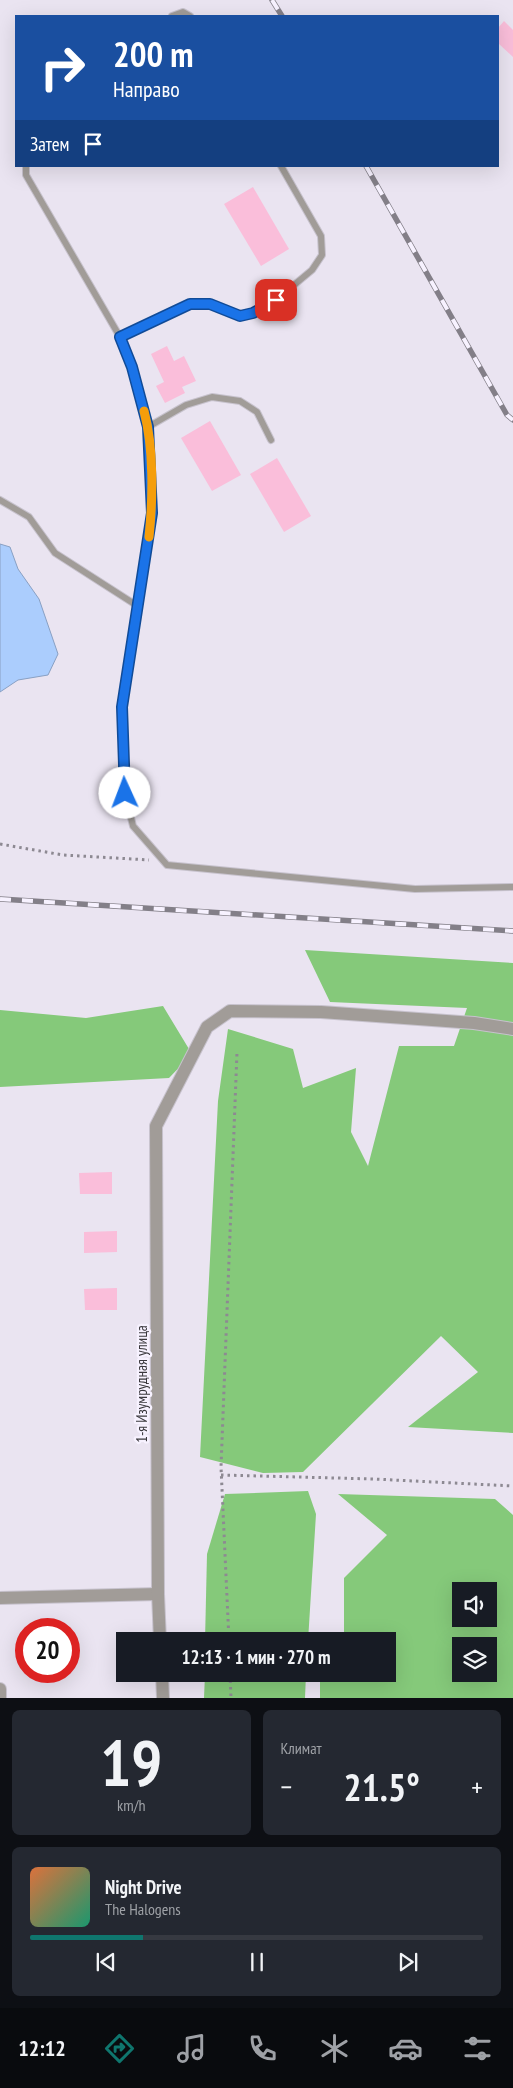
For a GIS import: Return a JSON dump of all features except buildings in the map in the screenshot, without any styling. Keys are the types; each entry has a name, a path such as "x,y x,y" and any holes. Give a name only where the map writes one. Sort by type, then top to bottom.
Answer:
{"street":[{"name":"1-я Изумрудная улица","path":"160,1632 156,1126 207,1027 230,1011 321,1012 474,1022 513,1029"},
{"path":"0,1598 158,1594"},
{"path":"162,1682 163,1698"},
{"path":"0,1689 0,1698"}],"lane":[{"path":"175,15 183,12 188,15"},
{"path":"26,167 26,175 120,337 132,367 148,427 152,513 136,605 122,707 125,793 133,826 167,865 416,889 513,887"},
{"path":"120,337 190,304 210,304 240,316 253,313 276,300 312,270 322,255 321,236 282,167"},
{"path":"148,427 186,405 212,397 240,401 257,412 270,440"},
{"path":"0,500 29,516 55,554 136,605"}],"path":[{"path":"0,844 63,855 164,861"},
{"path":"228,1632 222,1475 237,1052"},
{"path":"222,1475 374,1478 513,1486"},
{"path":"230,1682 231,1698"}],"green space":[{"path":"305,950 513,963 513,1433 408,1427 478,1372 441,1336 303,1472 263,1473 200,1457 218,1101 228,1029 293,1049 303,1088 356,1068 351,1132 368,1166 399,1046 454,1046 467,1008 330,1002"},
{"path":"163,1006 192,1054 169,1078 0,1087 0,1010 86,1018"},
{"path":"308,1491 316,1514 309,1632 205,1632 207,1554 225,1494"},
{"path":"338,1494 495,1499 513,1515 513,1698 320,1698 320,1682 396,1682 396,1632 344,1632 344,1578 387,1535"},
{"path":"205,1682 306,1682 305,1698 204,1698"}],"water":[{"path":"0,544 10,547 18,569 39,599 58,654 48,675 18,680 0,692"}],"railway":[{"path":"272,0 281,15"},
{"path":"367,167 507,415 513,420"},
{"path":"0,899 513,931"}],"slow traffic":[{"path":"144,411 148,427 152,513 149,537"}],"route":[{"path":"125,793 122,707 136,605 152,513 148,427 132,367 120,337 190,304 210,304 230,314 240,316 253,313 276,300"}]}
